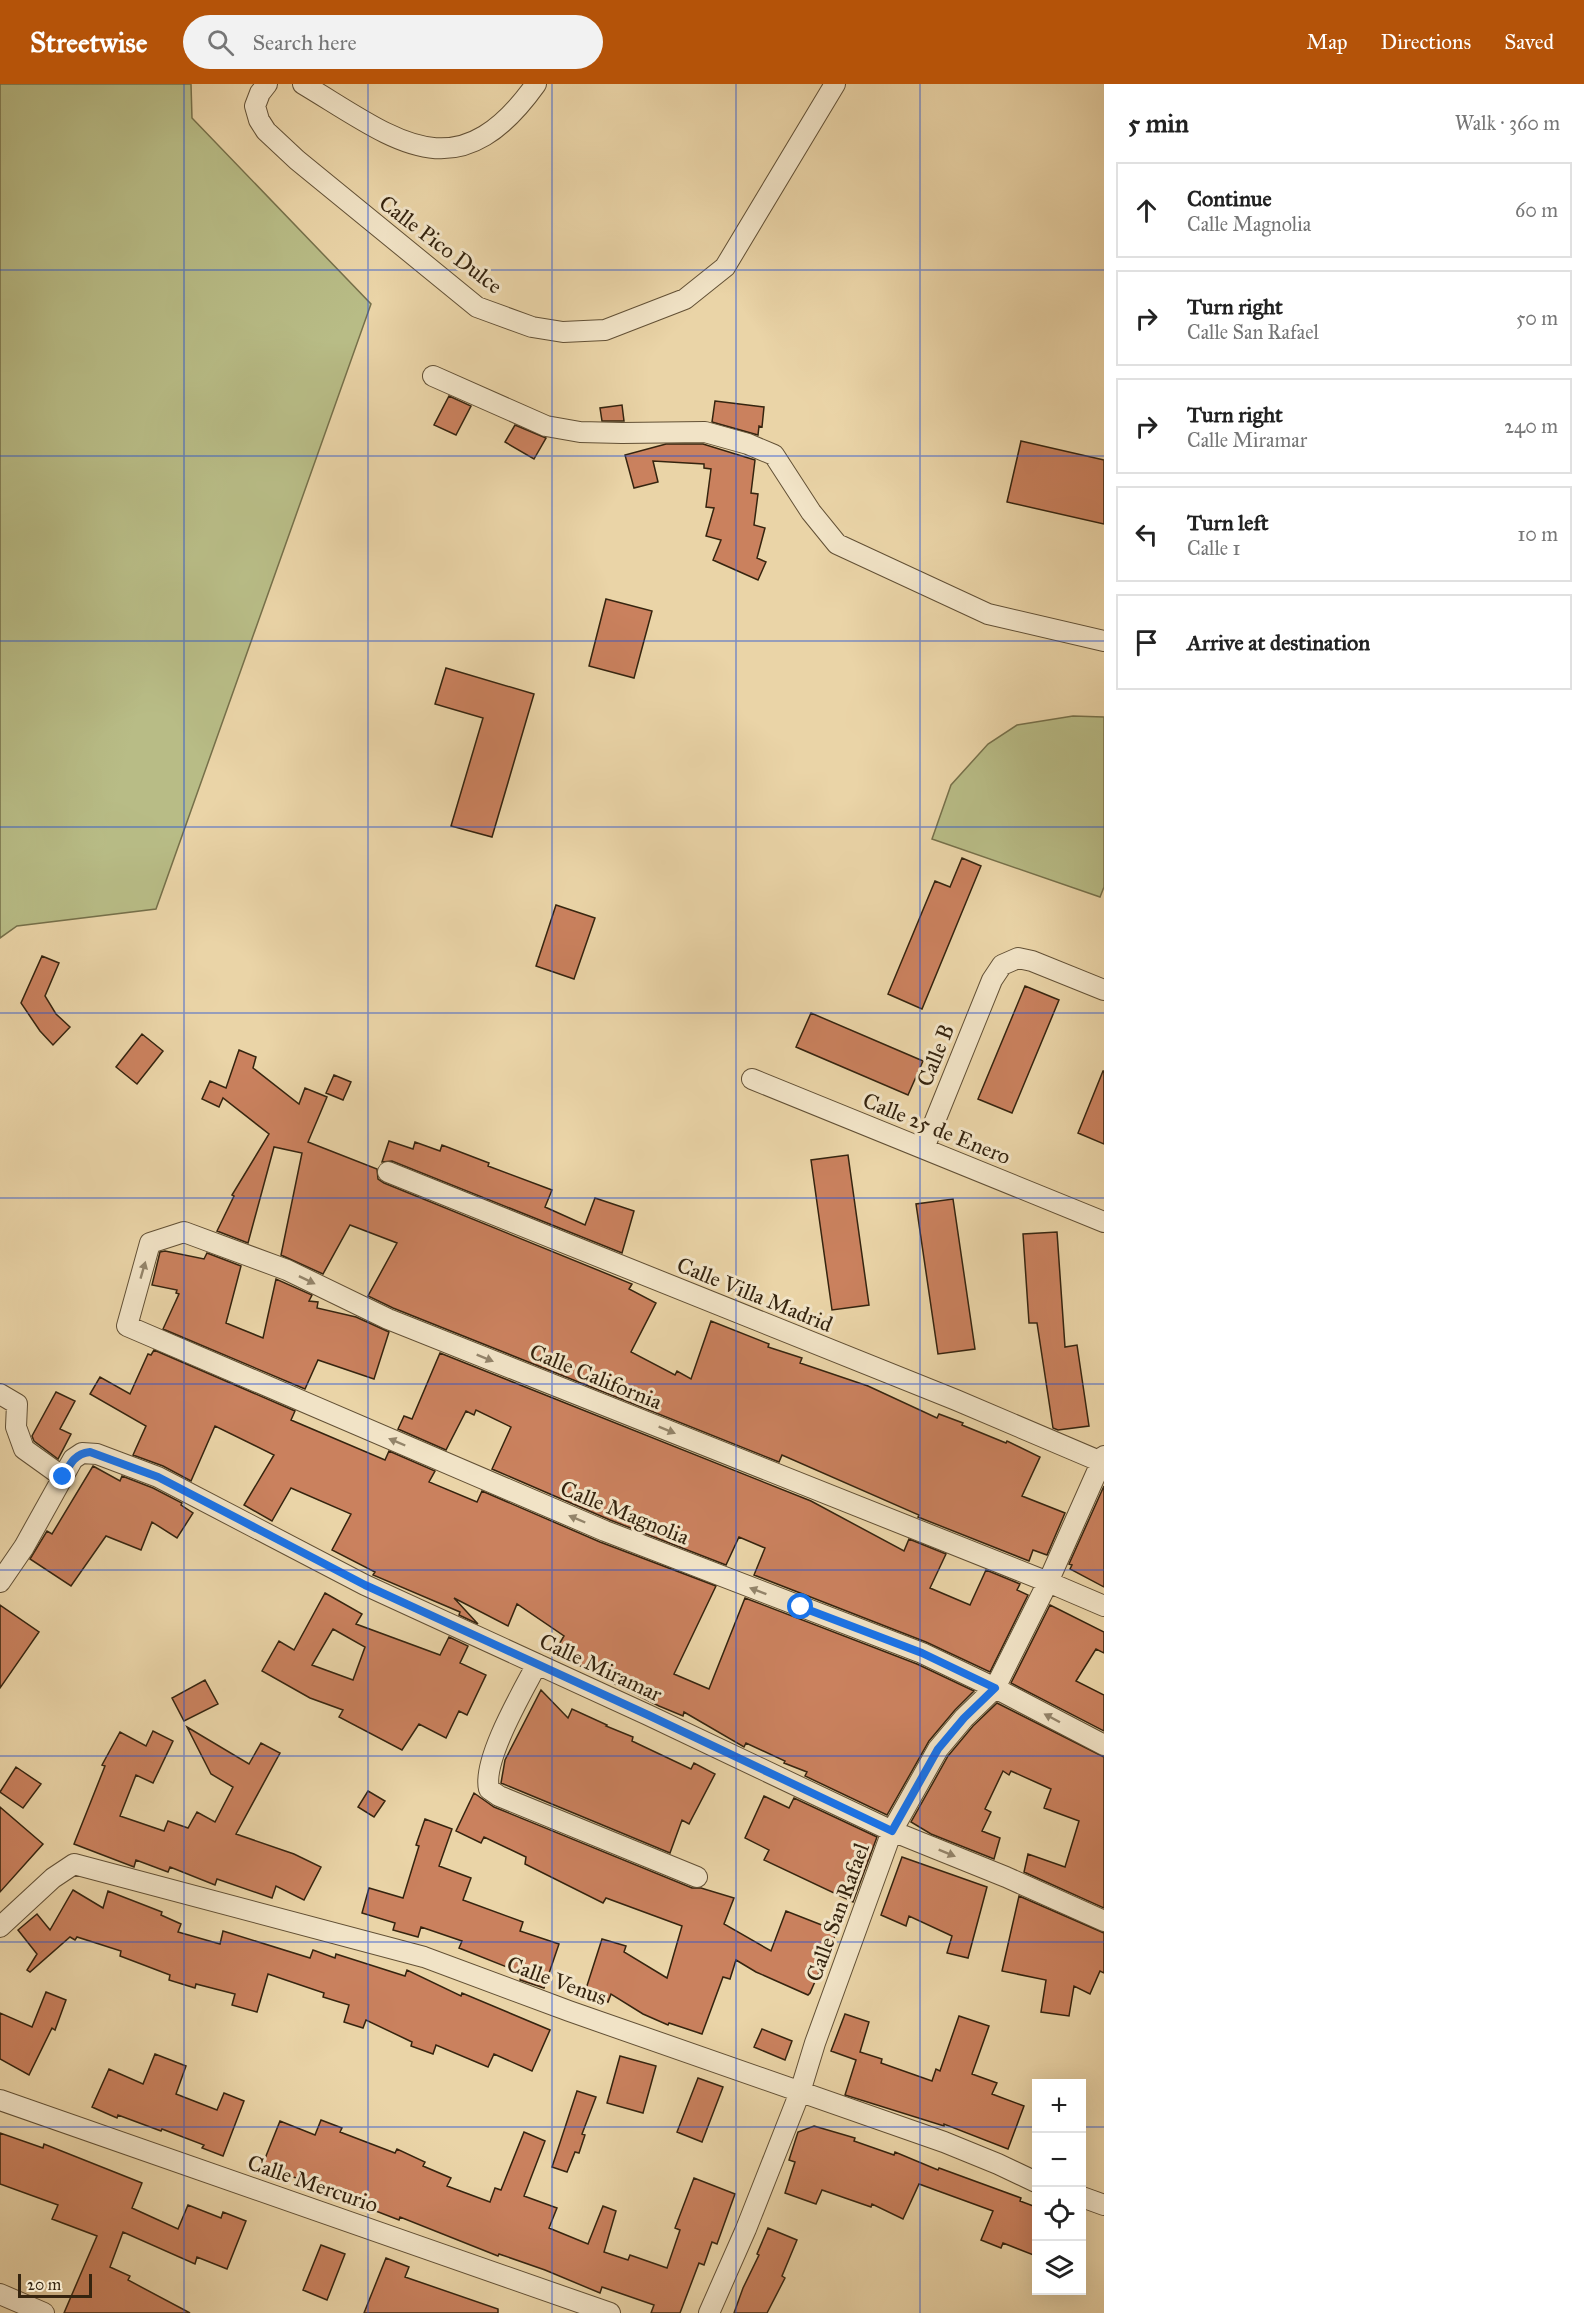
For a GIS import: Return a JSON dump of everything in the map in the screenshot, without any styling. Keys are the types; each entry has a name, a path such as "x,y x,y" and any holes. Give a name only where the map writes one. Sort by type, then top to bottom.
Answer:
{"street":[{"name":"Calle Pico Dulce","path":"267,84 260,93 255,106 259,120 266,131 297,160 477,307 532,327 563,332 605,330 685,299 725,267 835,84"},
{"path":"303,84 397,138 428,149 445,149 489,134 512,114 536,84"},
{"path":"433,376 546,426 580,432 686,431 720,435 774,455 811,512 837,544 987,615 1104,641"},
{"name":"Calle B","path":"924,1148 992,980 1002,964 1018,958 1104,990"},
{"name":"Calle 25 de Enero","path":"752,1079 1104,1222"},
{"name":"Calle Villa Madrid","path":"388,1172 1103,1460"},
{"name":"Calle California","path":"127,1326 150,1243 184,1232 287,1270 388,1319 1104,1606"},
{"name":"Calle Magnolia","path":"127,1326 604,1531 922,1653 1104,1745"},
{"path":"0,1394 17,1404 16,1427 24,1449 63,1477 24,1547 0,1582"},
{"name":"Calle Miramar","path":"63,1477 73,1459 82,1453 97,1454 158,1477 365,1585 892,1831 1047,1894 1104,1921"},
{"name":"Calle San Rafael","path":"709,2313 746,2229 800,2092 838,1976 892,1831 938,1749 964,1718 995,1688 1048,1582 1103,1460"},
{"path":"537,1664 492,1758 488,1776 489,1789 499,1796 697,1877"},
{"name":"Calle Venus","path":"0,1927 53,1878 74,1864 424,1957 944,2142 1032,2180"},
{"name":"Calle Mercurio","path":"0,2100 610,2313"},
{"path":"1086,2198 1104,2205"},
{"path":"0,2294 44,2313"}],"green space":[{"path":"0,84 191,84 192,118 371,304 156,909 17,926 0,938"},
{"path":"1073,716 1104,717 1104,887 1100,897 932,839 951,785 988,744 1017,725"}],"building":[{"path":"449,396 471,406 456,435 434,425"},
{"path":"715,401 764,407 762,427 759,426 758,435 712,422"},
{"path":"622,405 624,421 602,421 600,408"},
{"path":"515,425 546,438 534,459 505,442"},
{"path":"1021,441 1104,460 1104,524 1007,502"},
{"path":"666,444 703,444 755,460 751,493 758,494 754,525 765,528 757,558 766,562 758,580 713,560 721,540 706,536 714,508 706,507 711,469 704,468 704,464 653,461 658,482 634,488 625,455"},
{"path":"606,599 652,611 634,678 589,666"},
{"path":"446,668 534,694 492,837 451,826 483,718 435,704"},
{"path":"962,858 981,866 922,1009 888,994 935,881 950,887"},
{"path":"556,905 595,918 574,979 536,966"},
{"path":"42,956 59,963 45,996 56,1014 70,1027 53,1045 40,1031 21,1003"},
{"path":"1025,986 1059,1000 1012,1113 978,1099"},
{"path":"811,1013 923,1061 908,1095 796,1047"},
{"path":"142,1034 163,1051 137,1084 116,1067"},
{"path":"239,1050 256,1057 253,1068 299,1104 305,1088 327,1097 308,1142 377,1169 378,1179 384,1183 632,1284 629,1289 656,1303 631,1352 675,1375 677,1371 691,1379 711,1321 769,1344 768,1347 802,1358 800,1363 868,1386 937,1418 939,1414 963,1423 962,1425 1006,1443 1007,1441 1040,1457 1022,1496 1065,1513 1047,1555 1033,1550 1029,1561 918,1517 919,1515 782,1455 779,1462 368,1296 397,1243 350,1225 323,1274 281,1255 302,1153 274,1147 248,1243 217,1231 234,1196 232,1195 269,1134 223,1098 219,1107 202,1099 210,1081 226,1088"},
{"path":"1104,1071 1104,1144 1078,1133"},
{"path":"334,1075 351,1082 343,1100 326,1093"},
{"path":"389,1141 413,1149 415,1142 440,1151 442,1145 489,1163 488,1166 552,1190 545,1207 585,1225 595,1198 634,1211 622,1253 392,1161 382,1162"},
{"path":"848,1155 869,1305 832,1310 811,1160"},
{"path":"953,1199 975,1349 938,1354 916,1204"},
{"path":"1057,1232 1065,1347 1077,1345 1089,1426 1058,1430 1053,1428 1037,1323 1029,1323 1023,1234"},
{"path":"160,1252 204,1259 207,1253 241,1266 226,1323 263,1338 276,1279 312,1295 309,1301 318,1302 317,1308 356,1317 389,1332 374,1379 318,1360 305,1389 163,1329 179,1294 176,1293 177,1290 152,1285"},
{"path":"154,1350 295,1411 291,1420 385,1460 389,1451 435,1471 429,1482 477,1502 482,1491 600,1542 716,1586 674,1674 709,1689 745,1598 917,1664 974,1691 929,1741 887,1815 805,1776 807,1772 784,1763 785,1761 746,1743 744,1747 684,1712 683,1716 659,1706 591,1672 555,1651 564,1636 517,1604 508,1626 454,1598 478,1624 459,1615 460,1612 373,1575 375,1572 332,1550 351,1514 291,1488 272,1521 244,1505 274,1455 215,1426 191,1481 163,1466 133,1455 146,1426 90,1394 100,1377 130,1394 148,1354 151,1355"},
{"path":"440,1353 811,1501 904,1551 909,1539 946,1554 930,1588 970,1605 986,1570 1020,1584 1017,1590 1028,1595 990,1672 926,1642 754,1575 765,1548 739,1537 726,1565 610,1520 492,1469 511,1427 476,1410 474,1415 466,1411 446,1450 398,1429 404,1416 412,1419"},
{"path":"56,1392 75,1401 60,1429 71,1434 58,1459 34,1441 32,1436"},
{"path":"93,1466 120,1481 122,1476 153,1488 182,1503 181,1505 193,1513 177,1538 152,1522 141,1550 106,1536 71,1586 30,1559 47,1531 52,1534"},
{"path":"1104,1486 1104,1587 1070,1569 1072,1565 1069,1564"},
{"path":"325,1593 362,1614 356,1624 440,1655 449,1637 468,1646 460,1663 486,1675 467,1715 459,1711 446,1738 419,1724 402,1750 339,1717 343,1710 310,1698 262,1671 279,1641 294,1650","holes":["333,1629 365,1647 353,1680 312,1665"]},
{"path":"0,1605 39,1632 0,1688"},
{"path":"1050,1605 1104,1632 1104,1653 1096,1649 1076,1681 1104,1695 1104,1731 1011,1683"},
{"path":"205,1680 218,1704 184,1721 172,1698"},
{"path":"541,1690 568,1718 572,1709 633,1737 632,1741 691,1769 694,1763 715,1774 689,1824 682,1820 670,1853 501,1783 505,1760"},
{"path":"997,1703 1104,1757 1104,1908 1024,1872 1028,1854 1065,1867 1079,1821 1044,1808 1051,1789 1011,1771 1009,1775 1003,1771 985,1809 991,1812 982,1831 1000,1838 994,1859 931,1834 911,1822 948,1756 973,1726"},
{"path":"187,1727 249,1764 261,1743 280,1753 236,1834 294,1854 321,1867 304,1900 276,1886 272,1898 217,1879 215,1885 170,1867 168,1872 136,1860 134,1867 74,1844 105,1766 102,1765 120,1732 146,1746 153,1731 173,1741 153,1783 136,1775 120,1816 164,1831 168,1821 188,1828 197,1812 215,1822 233,1787 211,1774"},
{"path":"16,1767 41,1784 23,1808 0,1792"},
{"path":"368,1791 385,1801 374,1817 358,1807"},
{"path":"474,1793 494,1807 692,1888 701,1888 734,1898 724,1924 771,1951 786,1911 837,1931 810,1993 808,1995 756,1972 736,1960 730,1979 723,1977 702,2034 669,2023 668,2025 643,2014 611,1994 608,2002 584,1995 602,1939 626,1946 624,1952 667,1978 682,1926 606,1898 603,1903 525,1864 526,1857 484,1837 481,1843 456,1831"},
{"path":"764,1796 789,1808 794,1798 877,1837 853,1902 764,1860 769,1850 745,1838"},
{"path":"0,1807 43,1844 0,1892"},
{"path":"425,1819 452,1829 439,1866 471,1878 463,1900 523,1922 520,1931 559,1944 544,1988 520,1980 522,1973 459,1948 462,1941 421,1927 418,1937 393,1930 395,1923 362,1913 369,1888 403,1898"},
{"path":"902,1857 987,1887 968,1958 947,1953 952,1936 909,1916 906,1926 881,1915"},
{"path":"73,1890 103,1908 108,1891 162,1912 161,1915 181,1924 178,1932 220,1944 223,1931 310,1958 313,1950 335,1958 336,1954 405,1976 407,1970 461,1996 462,1993 550,2030 532,2071 494,2054 488,2067 436,2045 433,2054 411,2046 412,2042 366,2020 363,2028 344,2022 349,2005 323,1997 324,1993 268,1974 257,2012 232,2005 235,1994 196,1984 195,1988 169,1980 170,1975 120,1956 121,1951 77,1937 75,1940 70,1937 30,1972 27,1970 37,1954 18,1930 37,1914 50,1930"},
{"path":"1019,1896 1104,1933 1104,1973 1100,1971 1090,1994 1074,1986 1069,2016 1041,2012 1046,1980 1002,1971"},
{"path":"46,1992 66,2000 55,2030 52,2028 29,2075 0,2059 0,2013 32,2027"},
{"path":"845,2014 869,2022 860,2052 882,2059 881,2063 932,2081 936,2069 940,2071 959,2016 989,2026 972,2074 997,2083 992,2094 1024,2106 1008,2149 944,2124 944,2126 845,2095 856,2060 831,2051"},
{"path":"762,2029 792,2041 785,2060 754,2047"},
{"path":"155,2054 186,2066 176,2094 217,2110 224,2093 244,2101 223,2156 202,2148 204,2145 162,2129 161,2131 118,2115 117,2118 92,2107 109,2069 143,2084"},
{"path":"620,2056 656,2066 643,2113 607,2103"},
{"path":"698,2078 723,2087 702,2142 677,2132"},
{"path":"577,2091 596,2097 582,2134 585,2135 579,2153 575,2152 567,2172 552,2167"},
{"path":"321,2120 342,2128 340,2132 395,2153 397,2149 425,2162 423,2166 451,2178 447,2186 490,2202 495,2188 501,2190 524,2132 545,2141 524,2196 557,2208 549,2228 588,2244 603,2206 616,2211 604,2252 628,2260 630,2255 667,2268 680,2230 675,2228 694,2178 735,2194 717,2244 712,2242 704,2265 699,2263 680,2313 651,2313 654,2305 602,2287 600,2293 545,2270 499,2254 498,2256 400,2217 399,2220 319,2189 318,2191 297,2183 299,2179 262,2166 280,2121 315,2135"},
{"path":"814,2126 855,2138 854,2141 894,2155 895,2152 938,2170 939,2168 1021,2198 1020,2201 1032,2206 1032,2254 1003,2243 1001,2248 981,2240 993,2211 919,2184 903,2219 872,2204 871,2207 822,2190 816,2204 785,2193 795,2162 789,2160 798,2132"},
{"path":"0,2133 43,2148 44,2144 142,2183 132,2208 178,2229 188,2205 221,2218 223,2212 246,2221 227,2269 197,2257 195,2264 123,2232 110,2267 130,2276 128,2280 190,2313 64,2313 97,2236 52,2219 58,2205 0,2184"},
{"path":"768,2228 797,2240 782,2276 785,2278 767,2313 734,2313 759,2255 757,2254"},
{"path":"321,2245 345,2254 327,2300 303,2290"},
{"path":"386,2258 409,2267 405,2277 498,2309 498,2313 364,2313"}],"route":[{"path":"63,1477 73,1459 82,1453 90,1452 158,1477 365,1585 496,1644 892,1831 938,1749 964,1718 995,1688 922,1653 801,1607"}]}
